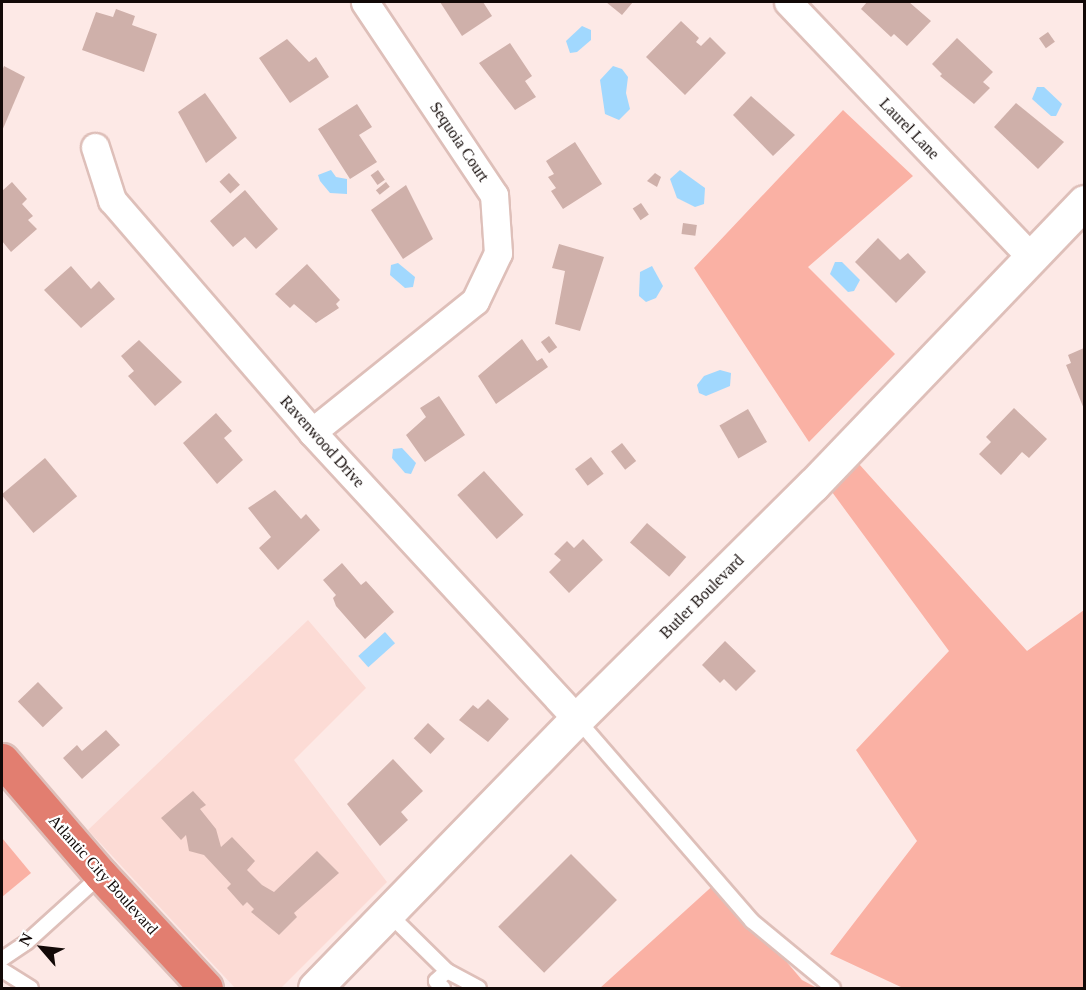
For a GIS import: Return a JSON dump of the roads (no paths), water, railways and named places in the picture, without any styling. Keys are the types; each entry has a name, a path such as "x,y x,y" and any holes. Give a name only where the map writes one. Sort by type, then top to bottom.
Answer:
{"highway":[{"name":"Atlantic City Boulevard","path":"2,759 101,875 206,988"}],"street":[{"name":"Sequoia Court","path":"312,432 475,301 498,253 494,195 365,2"},
{"name":"Laurel Lane","path":"793,3 1031,257"},
{"name":"Ravenwood Drive","path":"94,147 112,200 312,432 577,719"},
{"name":"Butler Boulevard","path":"315,988 577,719 813,485 1084,202"}],"lane":[{"path":"577,719 752,921 833,988"},
{"path":"2,958 27,942 101,875"},
{"path":"389,914 447,971 461,988"},
{"path":"2,970 31,988"},
{"path":"434,987 447,971"},
{"path":"447,971 479,988"}],"water":[{"path":"582,26 591,30 591,40 577,52 570,53 566,41"},
{"path":"613,66 622,69 628,77 626,93 630,109 619,120 605,114 600,80"},
{"path":"1037,87 1044,87 1062,104 1056,116 1051,116 1032,99"},
{"path":"331,170 336,177 347,179 347,194 330,193 320,181 318,175"},
{"path":"680,170 705,188 704,204 695,207 677,198 670,179"},
{"path":"835,262 842,262 860,280 854,291 848,292 830,274"},
{"path":"398,263 415,277 413,287 405,288 390,275 391,265"},
{"path":"652,266 663,286 656,298 646,302 639,296 640,272"},
{"path":"720,370 731,373 730,386 706,396 699,393 697,385 704,376"},
{"path":"402,448 416,463 411,474 405,473 392,458 393,449"},
{"path":"385,632 395,643 368,667 358,656"}]}
